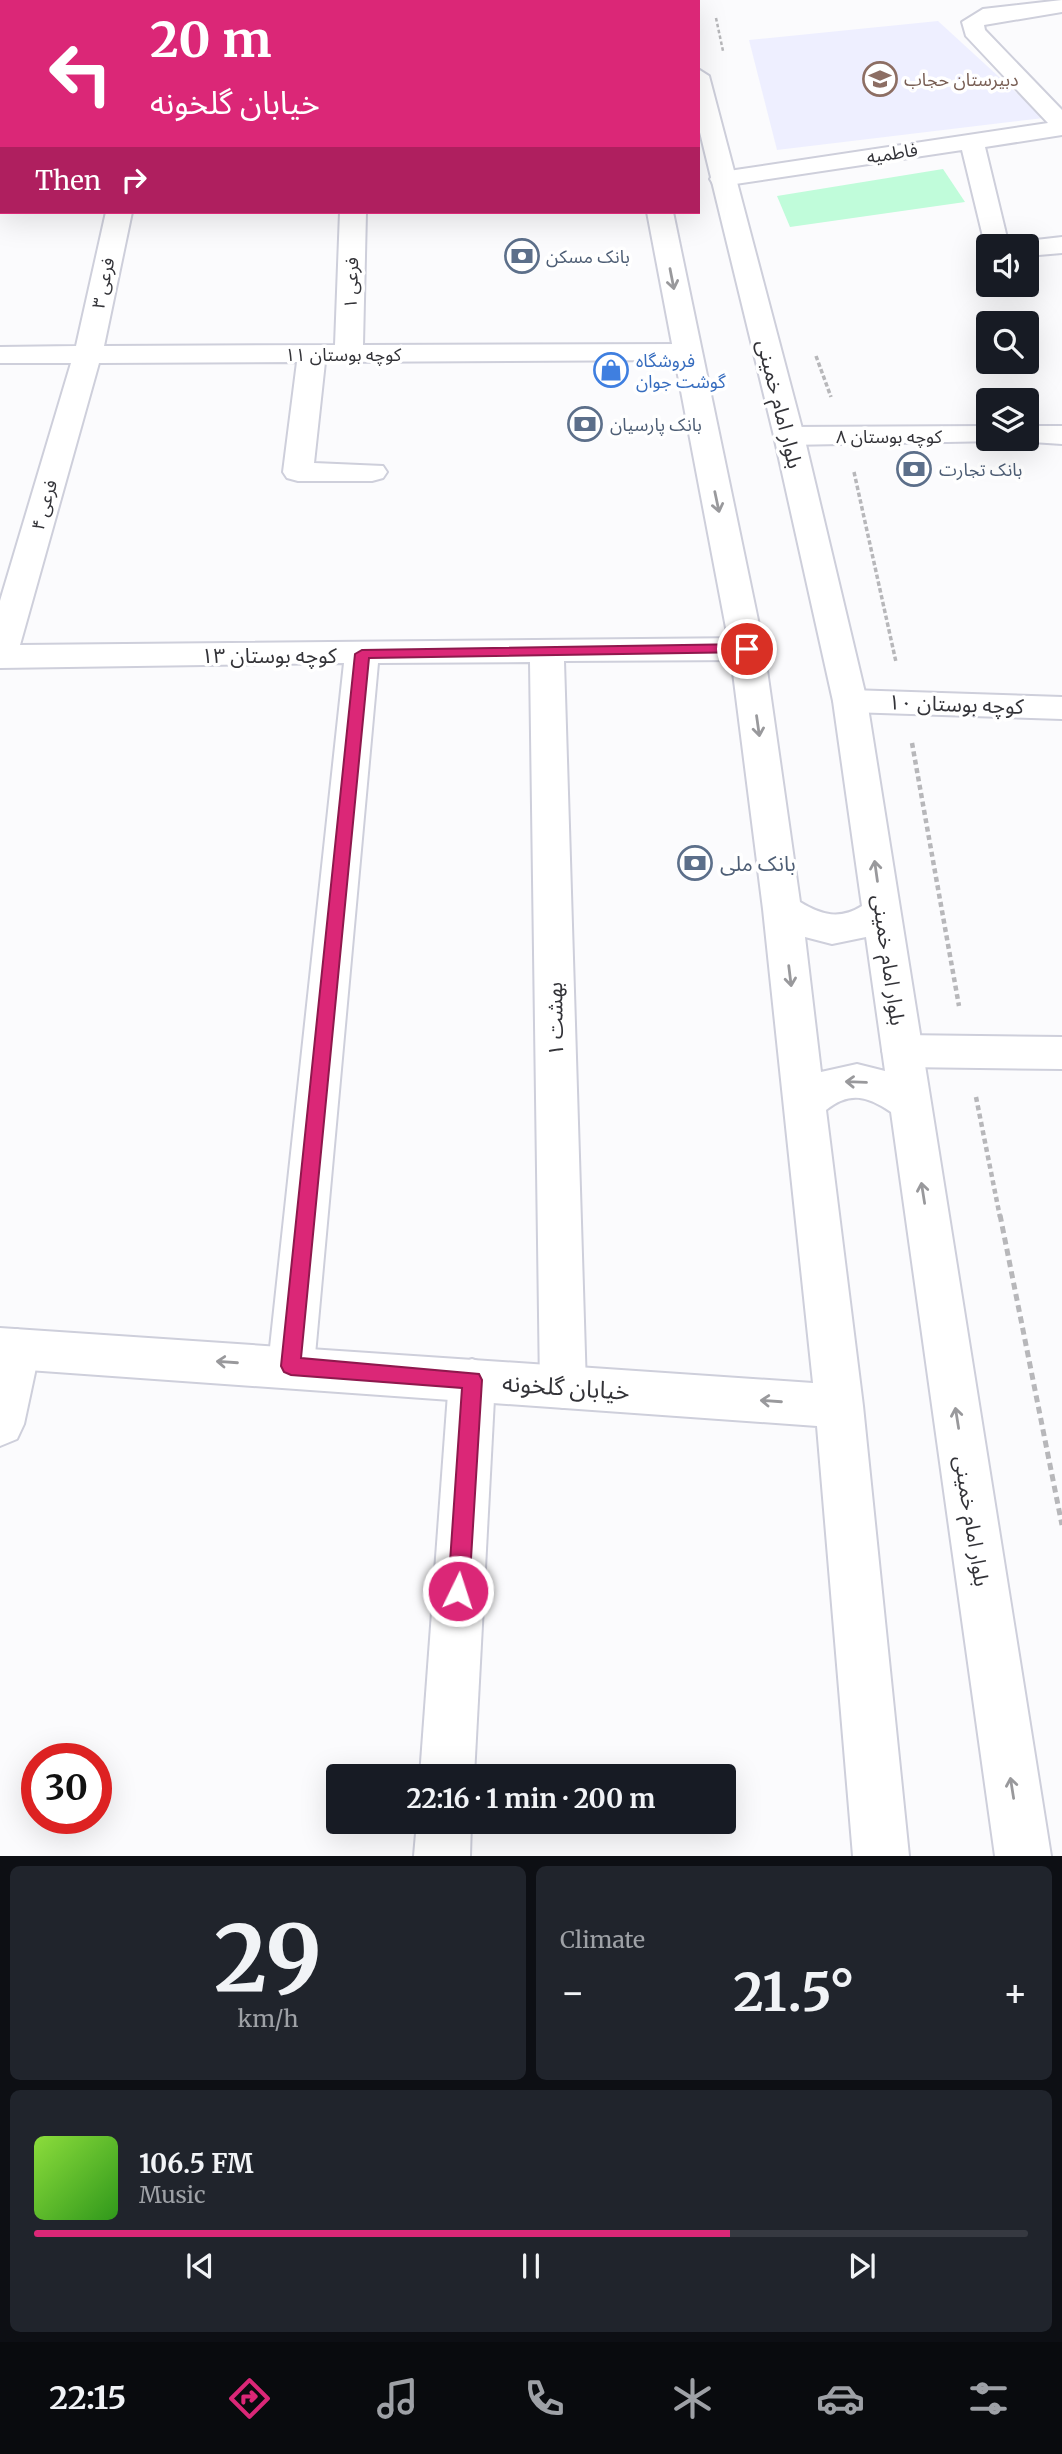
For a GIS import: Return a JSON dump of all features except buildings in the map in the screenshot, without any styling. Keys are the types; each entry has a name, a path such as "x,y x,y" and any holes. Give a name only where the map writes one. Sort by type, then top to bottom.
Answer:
{"street":[{"path":"1062,6 983,16 973,22 974,31 1062,126"},
{"name":"بلوار امام خمینی","path":"700,84 789,436 850,701 1023,1856"},
{"name":"فاطمیه","path":"722,178 1062,126"},
{"path":"972,141 999,234"},
{"name":"فرعی ۳","path":"88,354 119,214"},
{"name":"فرعی ۱","path":"349,354 353,214"},
{"path":"660,214 747,649 782,909 839,1406 881,1856"},
{"path":"1039,247 1062,246"},
{"name":"کوچه بوستان ۱۱","path":"0,355 686,352"},
{"name":"فرعی ۴","path":"0,656 88,354"},
{"path":"312,355 298,472 372,472"},
{"name":"کوچه بوستان ۸","path":"789,436 976,435"},
{"path":"1039,435 1062,435"},
{"name":"کوچه بوستان ۱۳","path":"0,656 747,649"},
{"name":"بهشت ۱","path":"547,650 562,1387"},
{"path":"291,1366 362,654"},
{"name":"کوچه بوستان ۱۰","path":"850,701 1062,708"},
{"path":"782,909 804,925 834,930 863,926 882,912"},
{"path":"902,1051 1062,1054"},
{"path":"805,1103 825,1085 854,1079 884,1085 909,1103"},
{"path":"0,1423 9,1348"},
{"name":"خیابان گلخونه","path":"9,1348 839,1406"},
{"path":"448,1764 472,1380"},
{"path":"442,1856 443,1834"}],"shaded area":[{"name":"دبیرستان حجاب","path":"938,21 1044,118 777,150 749,40"}],"green space":[{"path":"943,169 965,202 790,227 777,196"}],"place":[{"name":"دبیرستان حجاب","path":"880,79"},
{"name":"بانک مسکن","path":"522,256"},
{"name":"فروشگاه گوشت جوان","path":"611,370"},
{"name":"بانک پارسیان","path":"585,424"},
{"name":"بانک تجارت","path":"914,469"},
{"name":"بانک ملی","path":"695,863"}],"route":[{"path":"458,1591 472,1380 291,1366 362,654 747,649"}]}
